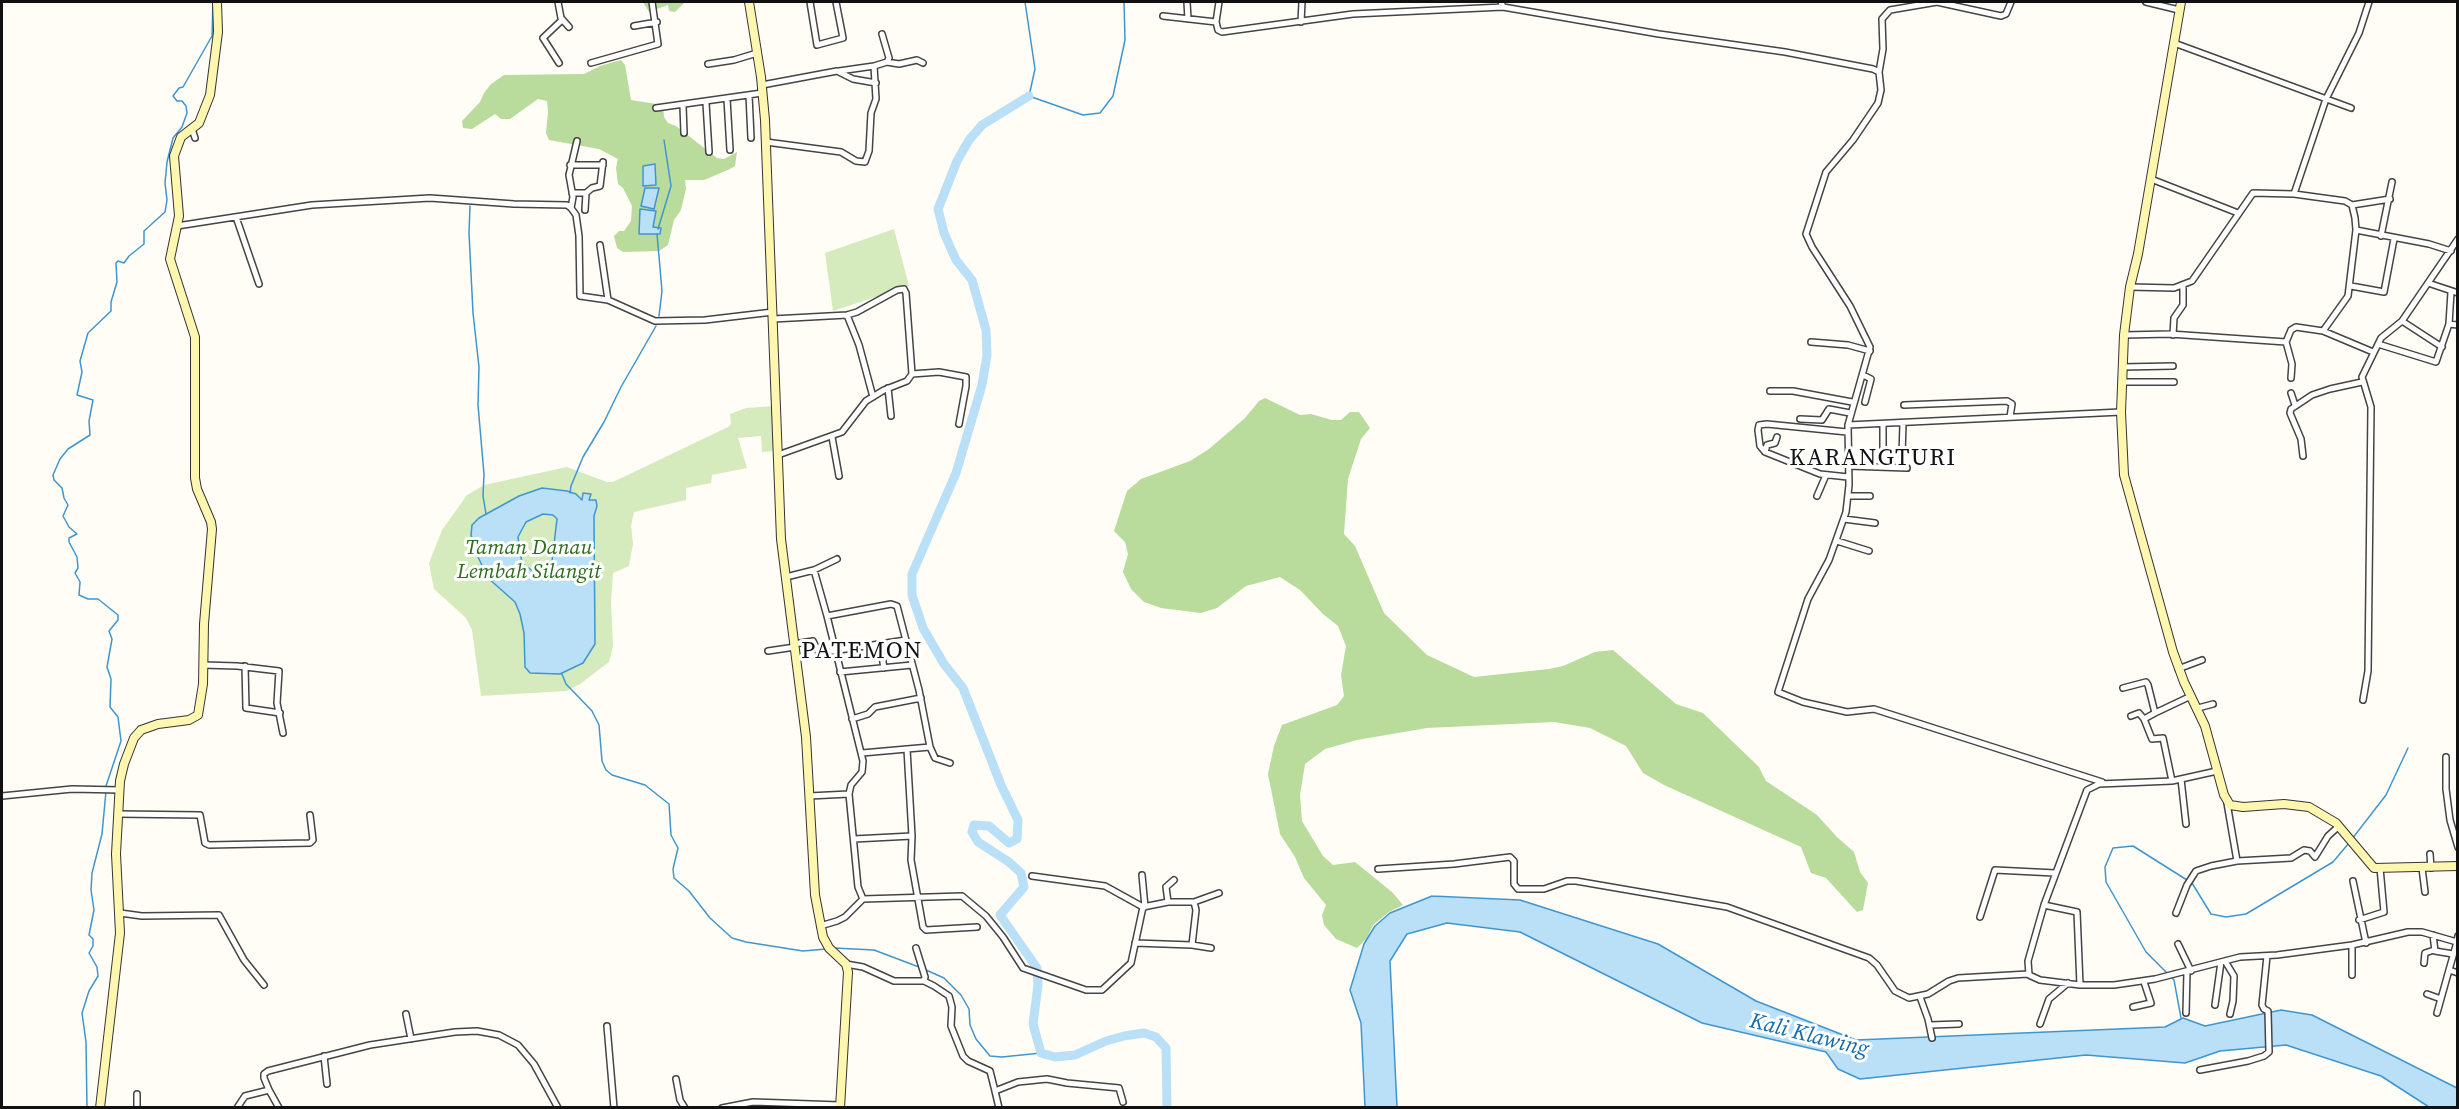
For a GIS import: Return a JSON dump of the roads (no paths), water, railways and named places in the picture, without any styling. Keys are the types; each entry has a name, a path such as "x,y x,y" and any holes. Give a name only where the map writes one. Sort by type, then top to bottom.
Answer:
{"street":[{"path":"100,1107 120,933 116,854 124,764 134,738 141,730 158,724 189,720 198,715 203,684 204,624 212,529 196,489 194,429 196,345 170,259 179,206 174,156 181,137 194,133 212,86 218,32 217,2"},
{"path":"558,2 562,20 569,27"},
{"path":"591,63 658,44 657,22 652,2"},
{"path":"749,2 758,53 766,142 780,519 806,737 819,926 825,943 846,964 863,967 894,981 924,981 949,996 952,1007 951,1026 963,1056 968,1061 990,1071 999,1107"},
{"path":"810,2 817,45 843,38 836,2"},
{"path":"1187,2 1188,19"},
{"path":"1219,2 1216,22 1218,30 1222,32 1353,14 1502,4 1659,34 1785,52 1879,72"},
{"path":"1300,21 1302,2"},
{"path":"1406,11 1407,2"},
{"path":"2011,2 2003,16 1937,2 1890,10 1882,19 1883,49 1879,72 1881,90 1878,103 1853,140 1826,172 1806,234 1850,306 1868,341 1870,351 1852,402 1847,428 1848,496 1844,519 1837,540 1808,599 1778,692 1803,702 1847,712 1874,709 2106,784"},
{"path":"2145,2 2180,6 2130,287 2124,335 2121,412 2124,475 2178,669 2198,708 2227,802 2237,861"},
{"path":"2294,194 2326,99 2359,33 2369,2"},
{"path":"1163,16 1216,22"},
{"path":"559,63 543,35 562,20"},
{"path":"634,26 657,22"},
{"path":"882,34 889,58 887,62"},
{"path":"2174,43 2351,108"},
{"path":"708,64 758,53"},
{"path":"656,108 748,95 762,89 837,71 887,62 899,64 919,60 923,63"},
{"path":"766,142 841,152 856,161 865,162 869,151 871,113 876,99 874,66"},
{"path":"837,71 853,79 876,83"},
{"path":"748,95 751,138"},
{"path":"727,99 730,150"},
{"path":"706,102 709,152"},
{"path":"683,106 684,133"},
{"path":"577,141 569,175 572,193 571,207 576,215 578,230 580,296 608,300 655,321 705,320 773,315 847,315 897,290 904,289 912,374 907,381 888,388 866,401 842,432 778,454"},
{"path":"570,165 603,163 600,186 586,193 572,193"},
{"path":"2151,179 2238,213"},
{"path":"2381,236 2392,182"},
{"path":"2130,287 2147,289 2183,286 2196,276 2238,213 2255,192 2294,194 2345,201 2352,205 2390,199"},
{"path":"585,210 586,193"},
{"path":"177,226 312,205 430,198 571,207"},
{"path":"2323,331 2343,304 2350,286 2356,230 2352,205"},
{"path":"236,217 259,284"},
{"path":"2356,230 2429,244 2451,251"},
{"path":"2350,286 2385,292 2394,239"},
{"path":"2363,700 2368,671 2371,407 2369,395 2362,382 2362,375 2373,351 2402,321 2457,239"},
{"path":"600,246 608,300"},
{"path":"2378,344 2434,363 2439,360 2449,324 2454,292 2428,283"},
{"path":"2173,335 2174,318 2183,305 2183,286"},
{"path":"847,315 857,339 873,397"},
{"path":"2402,321 2442,347"},
{"path":"2449,324 2457,325"},
{"path":"2291,378 2292,364 2286,342 2294,327 2323,331 2373,351"},
{"path":"2124,335 2173,335 2286,342"},
{"path":"1811,342 1848,345 1870,351"},
{"path":"2122,368 2173,366"},
{"path":"912,374 939,372 966,377 959,424"},
{"path":"1863,375 1871,379 1865,402"},
{"path":"2122,382 2174,382"},
{"path":"2303,456 2301,439 2290,413 2295,405 2312,395 2362,382"},
{"path":"888,388 891,416"},
{"path":"1770,391 1793,391 1852,402"},
{"path":"2291,393 2295,405"},
{"path":"1904,405 2007,401 2012,406 2010,417"},
{"path":"1800,419 1822,420 1829,409 1850,413"},
{"path":"1848,477 1826,475 1765,452 1759,441 1758,428 1762,424 1847,428 1883,424 2121,412"},
{"path":"1902,423 1902,456"},
{"path":"1883,424 1883,448"},
{"path":"832,437 839,476"},
{"path":"1765,452 1767,445 1775,443 1777,437"},
{"path":"1848,466 1907,468"},
{"path":"1817,496 1826,475"},
{"path":"1848,496 1870,496"},
{"path":"1844,519 1875,524"},
{"path":"1837,540 1869,551"},
{"path":"786,576 813,570 837,559"},
{"path":"813,570 862,753 862,772 850,785 849,794 858,887 863,899"},
{"path":"827,616 895,604 921,698 930,747 935,758 950,763"},
{"path":"768,651 813,641 819,653 906,640"},
{"path":"880,645 884,668"},
{"path":"2178,669 2202,660"},
{"path":"840,672 912,664"},
{"path":"203,665 245,666 279,671 277,703 283,733"},
{"path":"245,666 246,708 280,713"},
{"path":"2123,688 2147,683 2155,713"},
{"path":"2144,719 2191,696"},
{"path":"852,719 868,714 875,707 921,698"},
{"path":"2198,708 2213,704"},
{"path":"2131,716 2139,713 2152,739 2163,738 2172,781"},
{"path":"862,753 930,747"},
{"path":"907,749 912,836 911,860 924,929 977,927"},
{"path":"2446,757 2448,809 2457,848"},
{"path":"2028,974 2028,961 2044,905 2085,792 2093,786 2172,781 2217,771"},
{"path":"2181,778 2186,824"},
{"path":"2,796 72,789 120,790"},
{"path":"809,796 849,794"},
{"path":"2227,802 2238,807 2275,804 2301,805 2321,812 2340,826 2372,867 2457,866"},
{"path":"118,814 200,815 205,843 209,846 310,843 313,840 310,815"},
{"path":"2176,913 2193,873 2202,868 2237,861 2291,858 2304,850 2310,851 2315,857 2328,836 2340,826"},
{"path":"854,839 912,836"},
{"path":"2425,892 2426,868 2430,854"},
{"path":"1378,869 1510,857 1514,861 1514,884 1518,889 1544,889 1576,880 1674,899 1721,905 1777,923 1869,958 1877,965 1895,991 1906,997 1920,997 1958,978 2028,974 2040,980 2080,985 2144,982 2240,957 2267,956 2366,943 2408,932 2433,935 2457,942"},
{"path":"2359,920 2384,912 2380,868"},
{"path":"1980,917 1995,870 2055,873"},
{"path":"819,926 845,917 863,899 966,898 981,911 1003,937 1023,968 1086,990 1102,990 1131,963 1144,907 1142,875"},
{"path":"1032,876 1106,886 1144,907 1168,902 1194,902 1219,892"},
{"path":"1168,902 1166,887 1174,880"},
{"path":"2353,881 2359,920 2366,943"},
{"path":"1192,945 1196,919 1194,902"},
{"path":"2044,905 2077,912 2080,985"},
{"path":"120,913 142,916 219,915 244,960 264,985"},
{"path":"2433,935 2434,950"},
{"path":"2437,1013 2457,936"},
{"path":"1135,943 1211,948"},
{"path":"2178,944 2189,971 2187,1013"},
{"path":"2352,945 2352,975"},
{"path":"916,948 923,969 924,981"},
{"path":"2424,963 2425,952 2434,950 2453,954"},
{"path":"2200,1070 2248,1061 2264,1056 2269,1050 2268,1011 2262,1005 2267,956"},
{"path":"2215,1005 2223,961"},
{"path":"2223,961 2234,976 2234,1001 2230,1014"},
{"path":"722,1107 753,1102 840,1106 846,964"},
{"path":"2449,970 2457,974"},
{"path":"2133,1006 2151,1003 2144,982"},
{"path":"2040,1024 2049,999 2068,983"},
{"path":"2427,994 2441,999"},
{"path":"1920,997 1932,1038"},
{"path":"406,1014 411,1039"},
{"path":"1930,1025 1959,1024"},
{"path":"607,1026 614,1107"},
{"path":"279,1107 264,1078 266,1072 370,1045 477,1031 498,1035 518,1045 534,1064 558,1107"},
{"path":"324,1056 327,1084"},
{"path":"676,1079 680,1100 686,1107"},
{"path":"995,1091 1018,1082 1047,1079 1119,1088 1123,1102"},
{"path":"237,1107 245,1096 269,1090"},
{"path":"137,1094 137,1107"}],"water":[{"path":"655,164 656,185 643,186 643,166"},
{"path":"645,188 659,188 654,209 641,206"},
{"path":"640,209 656,211 653,227 661,228 660,234 639,234"},
{"path":"542,488 567,491 576,494 582,500 583,493 591,494 589,500 596,500 594,516 595,644 583,663 560,674 530,673 525,667 524,633 520,614 515,602 488,578 471,535 472,525 479,518 519,496","holes":["543,514 553,515 557,519 552,561 538,575 522,563 518,537 526,522"]},
{"name":"Kali Klawing","path":"1432,896 1520,900 1658,944 1756,1001 1856,1040 2165,1027 2183,1018 2205,1026 2281,1010 2312,1015 2457,1088 2457,1107 2429,1107 2381,1076 2286,1045 2220,1051 2185,1063 2086,1055 1860,1079 1838,1069 1826,1052 1702,1023 1520,932 1447,923 1407,934 1390,961 1397,1107 1365,1107 1361,1023 1350,990 1364,944 1375,926 1390,913"}],"waterway":[{"path":"106,786 121,741 118,717 110,707 111,679 107,667 112,639 109,631 118,620 118,615 98,599 88,599 79,595 80,582 75,573 78,568 77,557 69,542 69,538 77,534 69,527 63,516 68,505 62,488 54,480 53,475 60,459 68,449 90,435 89,421 93,400 77,395 82,372 80,361 88,333 111,311 111,302 117,282 116,263 118,261 124,263 144,244 144,231 165,212 167,162 173,138 182,127 187,113 182,101 177,101 173,96 179,88 183,87 212,36 213,2"},
{"path":"1025,2 1035,69 1029,96 1083,115 1100,113 1113,96 1125,40 1124,2"},
{"path":"1029,96 982,125 969,140 957,161 938,209 944,233 956,260 972,280 986,330 987,355 982,385 956,473 912,574 912,595 923,628 944,664 963,688 1001,785 1018,820 1017,839 1009,843 989,826 974,825 972,832 978,842 1009,862 1021,873 1024,887 1000,915 1037,968 1038,985 1033,1024 1041,1053 1055,1057 1075,1055 1106,1041 1124,1036 1144,1033 1156,1037 1166,1048 1167,1108"},
{"path":"658,229 671,186 664,140"},
{"path":"470,206 473,313 479,367 478,405 486,514"},
{"path":"657,234 662,291 659,316"},
{"path":"570,493 583,457 656,326"},
{"path":"562,674 566,684 592,711 599,725 602,761 606,770 612,775 645,785 669,804 671,835 678,848 673,869 674,878 689,891 710,918 732,938 746,942 803,951 826,949"},
{"path":"2352,839 2386,795 2408,748"},
{"path":"87,1108 86,1042 82,1013 89,991 98,976 97,967 89,953 93,946 93,939 89,935 94,910 91,890 92,873 102,834 106,791"},
{"path":"2192,883 2211,914 2226,917 2246,914 2333,862 2349,843"},
{"path":"2168,974 2146,952 2106,882 2105,867 2113,848 2133,846 2187,880"},
{"path":"834,948 874,950 919,967"},
{"path":"926,970 944,978 961,995 969,1009 970,1025 976,1039 990,1056 1041,1053"},
{"path":"2171,977 2174,980 2181,1018"}],"district":[{"name":"KARANGTURI","path":"1873,459"},
{"name":"PATEMON","path":"862,652"}],"park label":[{"name":"Taman Danau Lembah Silangit","path":"529,561"}]}
